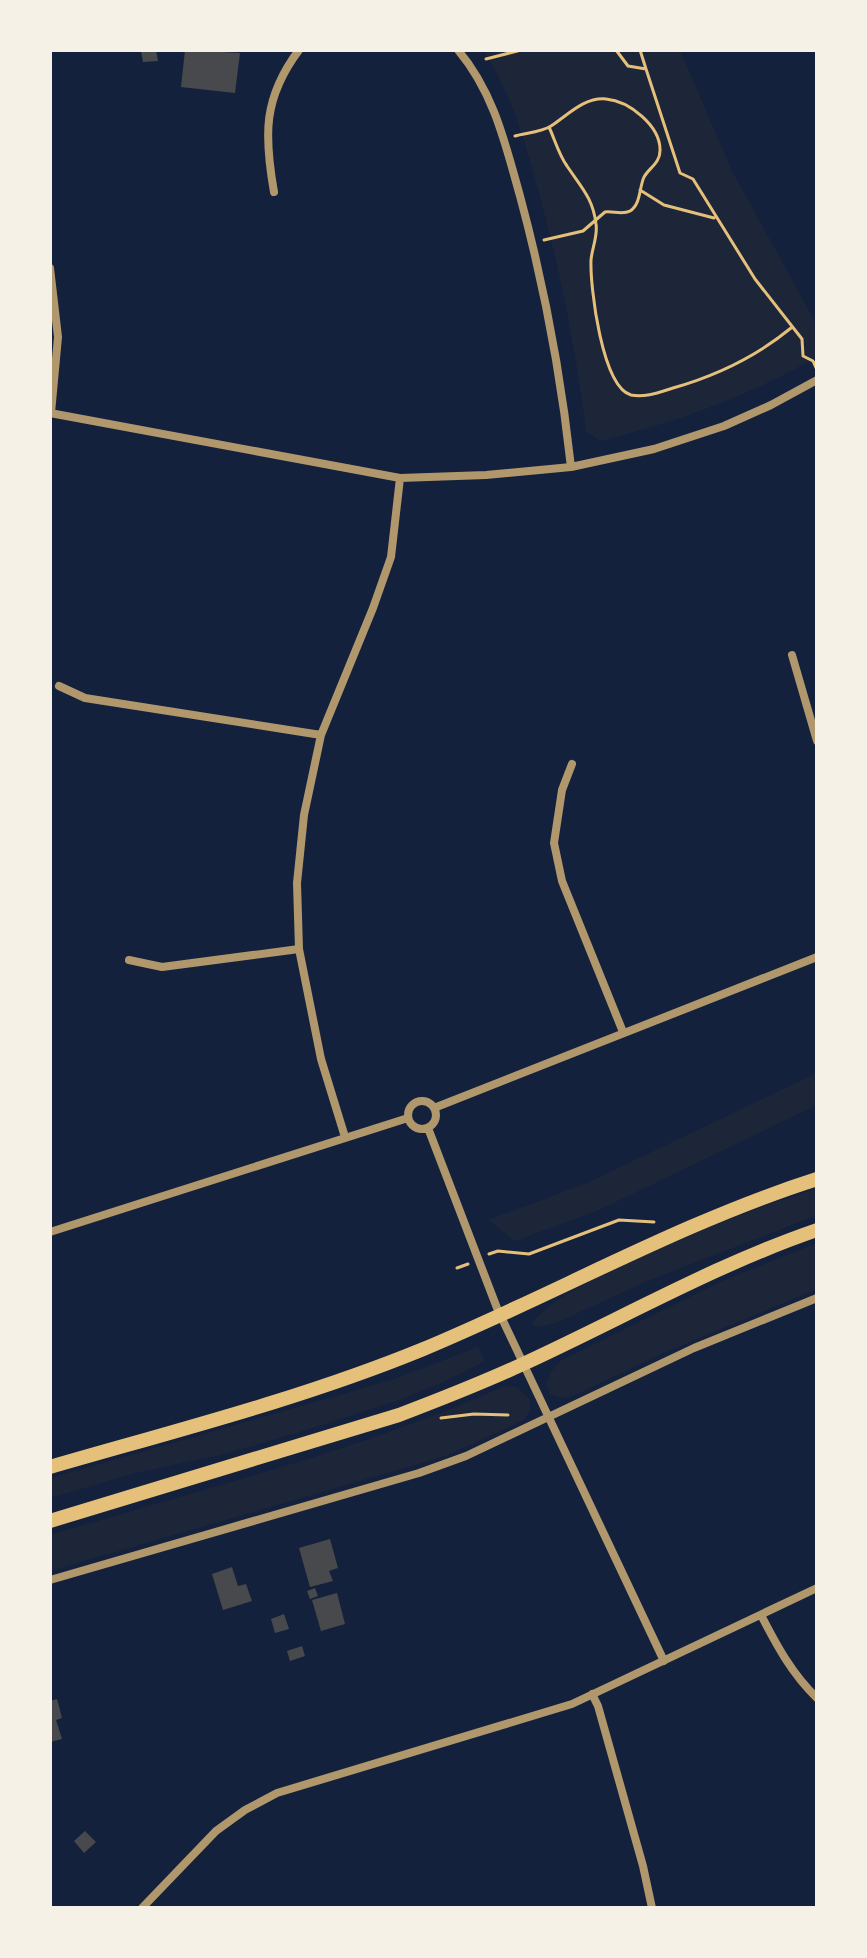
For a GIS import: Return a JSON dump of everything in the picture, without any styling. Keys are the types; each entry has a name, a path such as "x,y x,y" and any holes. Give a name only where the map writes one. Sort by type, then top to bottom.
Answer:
{"highway":[{"path":"50,1467 264,1405 354,1375 501,1316 688,1227 817,1179"},
{"path":"50,1521 399,1415 523,1364 709,1273 817,1230"}],"street":[{"path":"274,192 266,138 272,96 284,69 299,50"},
{"path":"458,50 481,81 504,139 549,313 562,384 571,467"},
{"path":"50,268 58,337 50,413 400,478 544,471 654,449 724,426 817,380"},
{"path":"345,1137 321,1059 299,949 298,869 304,815 321,735 391,557 400,478"},
{"path":"792,655 817,741"},
{"path":"59,686 85,698 321,735"},
{"path":"572,764 562,790 554,843 562,881 623,1032"},
{"path":"129,960 162,967 299,949"},
{"path":"434,1108 817,957"},
{"path":"415,1102 428,1102 434,1108 434,1121 428,1128 415,1127 408,1118 409,1109 415,1102"},
{"path":"50,1232 408,1118"},
{"path":"428,1128 501,1316 664,1661"},
{"path":"50,1580 419,1473 466,1456 694,1348 817,1298"},
{"path":"142,1908 216,1831 245,1810 277,1793 378,1760 548,1712 817,1588"},
{"path":"761,1615 779,1651 803,1685 817,1698"},
{"path":"592,1694 631,1819 652,1908"}],"path":[{"path":"486,59 521,50"},
{"path":"616,50 628,66 646,69"},
{"path":"640,50 680,173 693,179 755,279 802,339 803,356 813,361 817,370"},
{"path":"504,139 549,127 586,102 603,98 623,103 654,131 660,150 657,162 644,177 632,210 605,212 583,231 549,239"},
{"path":"549,127 566,165 588,193 597,228 591,264 600,339 614,381 622,391 644,396 689,383 729,367 773,343 791,328"},
{"path":"640,190 664,205 716,219"},
{"path":"457,1268 498,1251 529,1254 619,1220 654,1222"},
{"path":"441,1418 474,1414 508,1415"}],"shaded area":[{"path":"483,50 680,50 733,173 817,325 817,357 738,396 656,425 600,441 586,431 566,307 537,185 509,99"},
{"path":"817,1073 817,1105 599,1210 515,1241 488,1220 587,1183"},
{"path":"817,1188 817,1215 645,1282 556,1323 537,1327 532,1324 550,1306 580,1286 619,1266 709,1227"},
{"path":"817,1243 817,1289 661,1354 573,1396 561,1398 550,1394 546,1385 560,1361 722,1281"},
{"path":"478,1347 485,1361 402,1399 229,1453 136,1473 50,1498 50,1480 61,1475 392,1380"},
{"path":"505,1386 517,1387 529,1399 531,1409 524,1420 446,1456 50,1571 50,1535 337,1450"}],"building":[{"path":"141,50 156,50 158,61 143,62"},
{"path":"185,50 240,53 235,93 181,87"},
{"path":"330,1539 338,1568 329,1571 333,1581 310,1587 299,1548"},
{"path":"232,1567 238,1586 246,1584 252,1601 223,1610 212,1574"},
{"path":"315,1588 318,1596 310,1599 307,1591"},
{"path":"337,1593 345,1624 321,1631 312,1600"},
{"path":"284,1614 289,1629 275,1633 271,1619"},
{"path":"302,1646 305,1656 290,1661 287,1651"},
{"path":"57,1699 62,1718 56,1720 62,1739 50,1742 50,1701"},
{"path":"85,1831 96,1842 84,1853 74,1841"}]}
